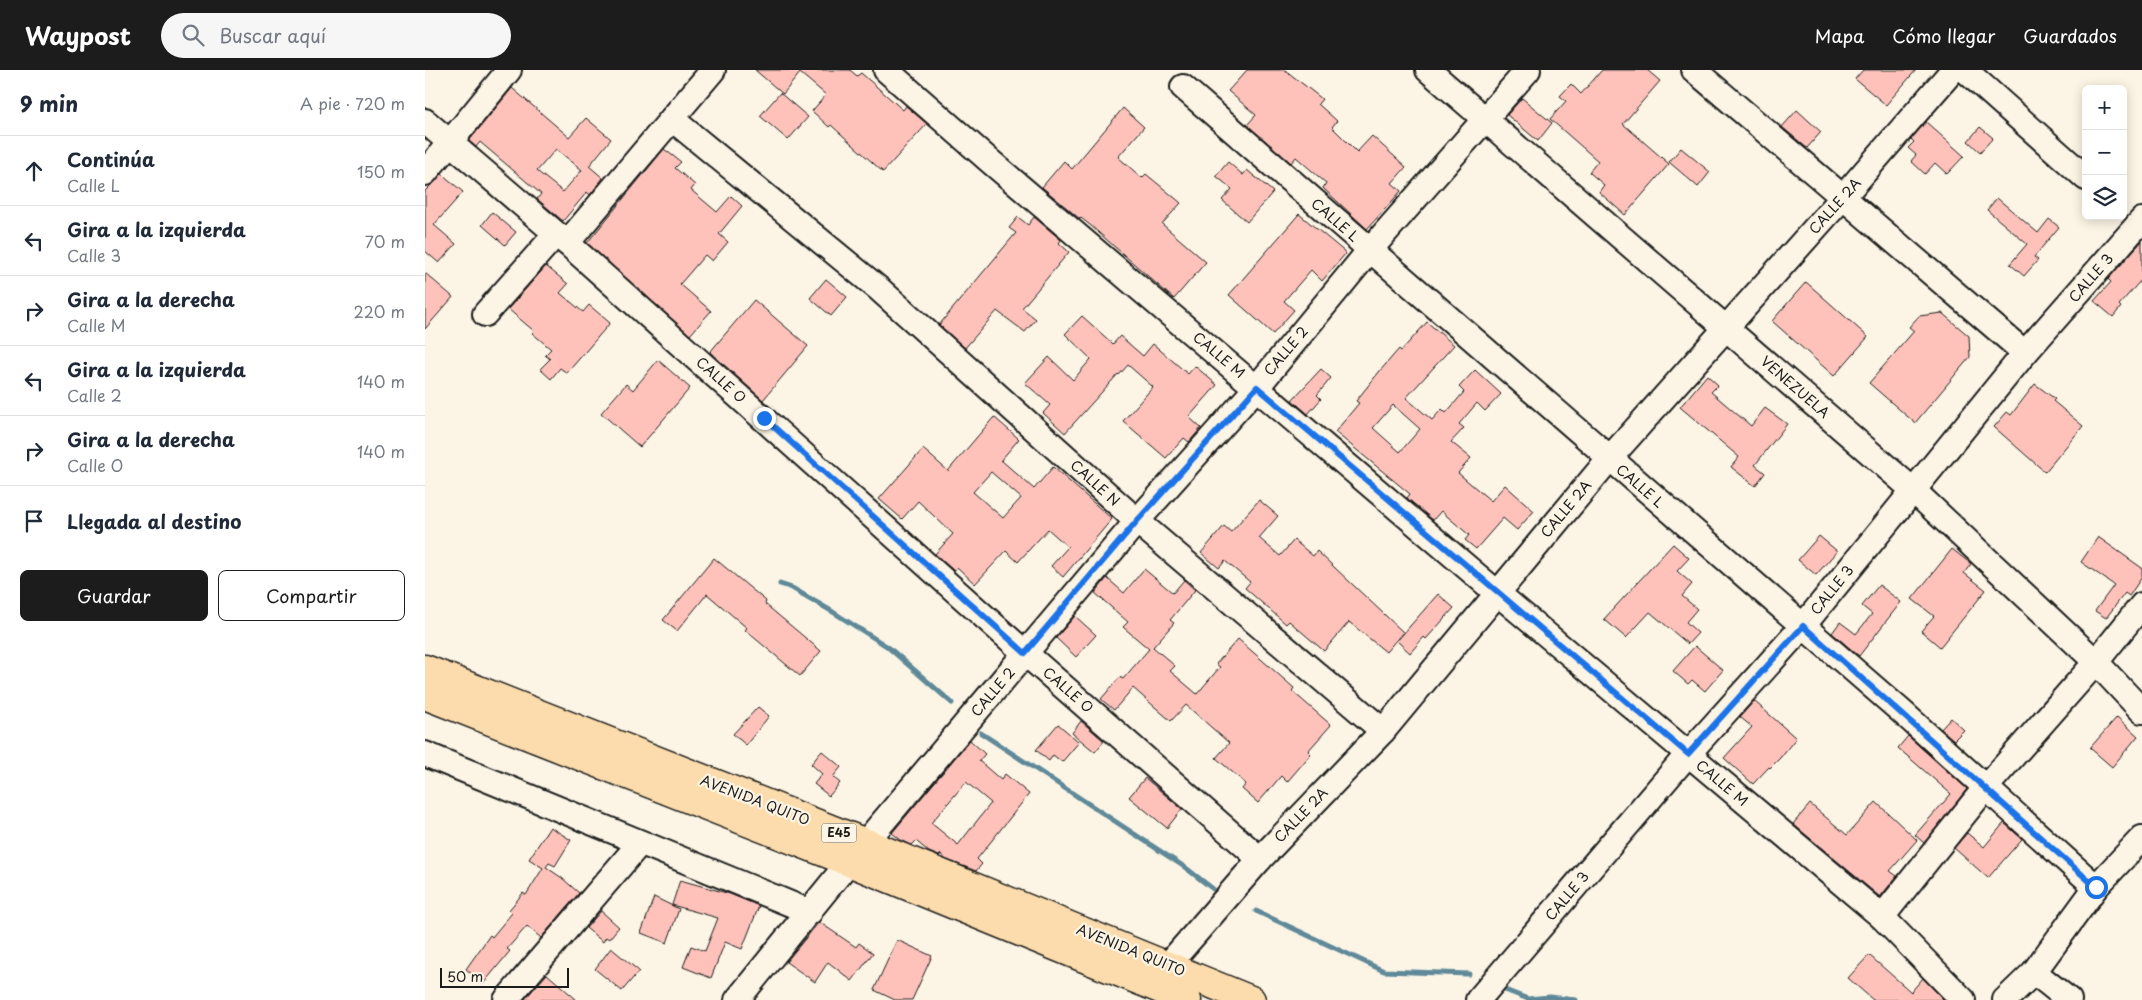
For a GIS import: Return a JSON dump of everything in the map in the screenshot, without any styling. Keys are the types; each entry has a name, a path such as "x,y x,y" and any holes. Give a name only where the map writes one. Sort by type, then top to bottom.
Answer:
{"highway":[{"name":"AVENIDA QUITO","path":"425,669 858,853 1187,1000"},
{"name":"AVENIDA QUITO","path":"425,695 1168,965 1251,1000"}],"street":[{"path":"425,173 509,70"},
{"path":"485,314 561,238 672,119 713,70"},
{"name":"CALLE M","path":"886,70 991,162 1496,592 1882,917 1963,1000"},
{"name":"VENEZUELA","path":"1428,70 1913,490 2096,662 2142,711"},
{"name":"CALLE 2","path":"737,1000 1137,521 1257,387 1369,251 1527,70"},
{"path":"1694,70 2025,353"},
{"name":"CALLE 2A","path":"1168,965 1260,859 1383,730 1496,592 1609,459 1725,327 1843,198 1953,70"},
{"path":"1965,70 2083,175"},
{"name":"CALLE L","path":"1183,87 1369,251 1803,626 1986,787 2096,887"},
{"name":"CALLE N","path":"672,119 879,289 1137,521 1383,730"},
{"name":"CALLE O","path":"425,121 561,238 1025,653 1260,859"},
{"name":"CALLE 3","path":"1478,1000 1688,754 1803,626 2134,219"},
{"path":"1882,917 1986,787 2096,662 2142,605"},
{"path":"425,754 810,912"},
{"path":"2005,1000 2034,972 2096,887 2142,838"},
{"path":"506,1000 640,843"},
{"path":"2034,972 2069,1000"}],"building":[{"path":"755,70 850,70 857,76 861,73 903,110 906,106 927,124 883,172 831,125 829,127 812,111 826,95 800,73 783,94"},
{"path":"1247,70 1285,70 1322,99 1318,104 1337,121 1332,127 1357,152 1372,136 1406,167 1392,183 1401,191 1367,229 1323,188 1326,183 1296,157 1291,163 1247,125 1256,115 1228,91"},
{"path":"1602,70 1647,70 1660,81 1623,124 1669,164 1625,215 1599,192 1604,185 1589,172 1598,161 1550,119 1566,101 1560,96 1571,84 1581,94"},
{"path":"1863,70 1916,70 1886,105 1855,79"},
{"path":"512,88 569,137 586,118 611,139 589,166 603,178 590,195 587,192 563,221 537,199 541,194 480,142 476,147 469,141","holes":["556,149 582,170 563,192 537,171"]},
{"path":"780,93 808,117 788,140 760,116"},
{"path":"1522,98 1552,123 1538,141 1507,115"},
{"path":"1123,108 1144,127 1118,157 1142,178 1146,174 1181,203 1162,224 1206,262 1174,299 1090,225 1080,219 1042,187 1064,161 1072,169"},
{"path":"1797,110 1821,132 1807,148 1782,127"},
{"path":"1926,122 1964,156 1947,174 1935,163 1925,174 1911,161 1916,155 1908,148 1914,142 1911,139"},
{"path":"1980,127 1993,138 1980,152 1968,141"},
{"path":"1681,148 1710,172 1698,187 1669,162"},
{"path":"664,149 681,162 675,168 695,185 691,190 717,212 731,196 742,206 719,234 728,242 712,261 705,255 680,284 711,311 690,335 587,243"},
{"path":"1228,162 1243,175 1247,170 1273,192 1247,222 1222,200 1232,189 1216,176"},
{"path":"442,174 463,192 434,225 456,244 439,263 425,251 425,191"},
{"path":"1997,198 2038,233 2049,219 2059,227 2034,257 2038,260 2024,276 2010,264 2027,244 1987,210"},
{"path":"492,212 516,232 505,245 482,225"},
{"path":"1299,214 1346,253 1322,281 1311,270 1284,301 1294,310 1273,334 1229,295"},
{"path":"1018,217 1028,225 1034,217 1061,240 1059,243 1069,252 1022,308 1036,319 1025,332 997,311 965,348 939,325 1016,233 1009,228"},
{"path":"2142,241 2142,279 2119,305 2121,307 2113,317 2094,301 2111,282 2108,279"},
{"path":"546,266 568,284 560,293 583,312 589,305 610,323 567,373 560,368 551,379 540,369 550,359 545,355 551,349 532,333 534,331 508,309"},
{"path":"425,273 453,297 425,329"},
{"path":"826,279 847,297 831,316 810,298"},
{"path":"1806,282 1868,337 1834,376 1772,321"},
{"path":"754,300 808,346 763,400 710,352"},
{"path":"1942,313 1969,336 1970,357 1915,423 1869,383 1914,331 1909,327 1919,316"},
{"path":"1082,316 1113,344 1120,336 1143,356 1153,344 1188,374 1195,366 1217,385 1189,417 1201,428 1189,442 1184,438 1166,458 1123,421 1153,387 1128,365 1065,433 1043,413 1050,405 1025,383 1049,357 1073,380 1091,359 1065,334"},
{"path":"1427,322 1454,345 1406,398 1432,420 1442,409 1446,413 1464,392 1459,387 1475,370 1501,394 1485,411 1477,403 1459,424 1464,428 1451,442 1471,458 1458,473 1491,501 1505,485 1534,511 1517,530 1503,518 1476,549 1465,540 1469,535 1441,511 1433,520 1407,498 1410,494 1335,432 1359,403 1356,401 1379,372 1399,349 1401,351","holes":["1393,405 1420,429 1400,452 1373,428"]},
{"path":"658,360 690,388 640,447 601,413 626,384 633,390"},
{"path":"1321,369 1331,378 1317,395 1321,399 1308,414 1292,400"},
{"path":"1707,375 1718,385 1711,392 1751,426 1765,408 1787,424 1755,465 1765,473 1755,486 1731,467 1739,457 1680,407"},
{"path":"2035,384 2055,399 2053,401 2083,426 2045,472 1994,427 2007,412 2011,415"},
{"path":"994,417 1019,439 1001,460 1034,489 1053,467 1112,519 1063,577 1051,566 1068,547 1048,529 1018,562 1006,551 975,584 957,567 954,571 935,554 953,534 918,501 902,519 879,499 923,449 948,471","holes":["991,472 1021,498 1003,518 973,492"]},
{"path":"1259,500 1278,516 1259,538 1280,556 1294,540 1313,556 1317,551 1403,632 1386,652 1349,622 1324,651 1289,621 1286,624 1245,588 1250,582 1225,561 1219,568 1201,553 1224,526 1231,532"},
{"path":"1819,536 1837,551 1816,575 1798,560"},
{"path":"2098,537 2142,568 2142,577 2129,596 2125,593 2106,618 2095,611 2114,585 2081,562"},
{"path":"1673,544 1689,558 1677,571 1692,584 1682,596 1697,609 1686,622 1698,633 1688,644 1650,612 1626,638 1604,619"},
{"path":"1952,549 1971,564 1964,573 1986,590 1940,647 1921,631 1934,616 1912,599"},
{"path":"714,558 766,601 765,604 821,651 800,676 745,630 747,628 707,594 677,631 663,620"},
{"path":"1144,569 1173,593 1184,580 1195,590 1170,620 1174,623 1153,647 1175,666 1170,671 1197,694 1220,667 1216,664 1238,639 1294,688 1292,691 1331,725 1308,751 1311,754 1287,782 1281,776 1258,803 1242,789 1246,784 1216,758 1229,743 1186,705 1171,721 1133,688 1114,710 1101,699 1120,677 1123,679 1149,649 1123,627 1128,622 1095,593 1107,578 1124,593"},
{"path":"1879,585 1901,602 1859,656 1832,633 1840,622 1856,634 1872,614 1862,606"},
{"path":"1438,594 1454,608 1426,639 1424,637 1410,653 1397,641"},
{"path":"1075,616 1096,635 1076,657 1056,638"},
{"path":"1695,646 1723,670 1705,691 1692,680 1688,684 1673,671"},
{"path":"1754,701 1796,738 1780,758 1753,784 1724,758 1752,727 1740,717"},
{"path":"758,707 769,716 746,745 733,734"},
{"path":"2117,717 2138,736 2112,767 2090,748"},
{"path":"1951,718 1964,730 1954,740 1941,729"},
{"path":"1081,721 1104,741 1095,752 1072,733"},
{"path":"1058,724 1079,742 1062,762 1053,755 1049,761 1036,750"},
{"path":"1908,736 1967,789 1924,843 1915,835 1951,794 1898,748"},
{"path":"970,740 985,754 979,761 1001,780 1005,774 1029,794 977,859 982,864 976,871 945,859 941,854 939,856 929,852 916,841 912,845 892,833","holes":["966,782 991,803 958,845 931,823"]},
{"path":"822,751 841,767 833,777 840,783 829,796 814,784 822,774 811,764"},
{"path":"1145,778 1182,809 1167,828 1129,797"},
{"path":"1876,802 1917,840 1890,871 1897,876 1880,897 1793,824 1810,804 1847,835"},
{"path":"2004,823 2022,839 1988,878 1954,848 1967,833 1984,847"},
{"path":"550,827 571,840 555,866 549,863 546,867 579,893 541,938 527,926 507,949 510,951 483,984 466,969 490,935 492,937 512,913 509,910 523,893 526,895 543,868 529,859"},
{"path":"680,880 730,894 759,906 742,949 725,942 711,978 683,967 691,946 705,951 718,918 672,905"},
{"path":"654,897 679,909 667,943 641,933"},
{"path":"601,911 619,927 609,939 606,937 603,942 586,928"},
{"path":"819,922 856,947 859,943 873,953 852,981 828,962 815,982 786,962"},
{"path":"897,940 932,956 912,1000 895,1000 874,990"},
{"path":"611,948 639,971 622,991 595,969"},
{"path":"1869,955 1911,992 1923,978 1944,1000 1873,1000 1848,978"},
{"path":"547,974 577,1000 524,1000"}],"waterway":[{"path":"780,584 792,588 888,647 952,703"},
{"path":"981,733 1186,868 1213,889"},
{"path":"1256,911 1384,971 1469,974"},
{"path":"1505,990 1528,999 1550,997 1576,1000"}],"route":[{"path":"764,418 1025,653 1137,521 1257,387 1688,754 1803,626 1902,712 2096,887"}]}
